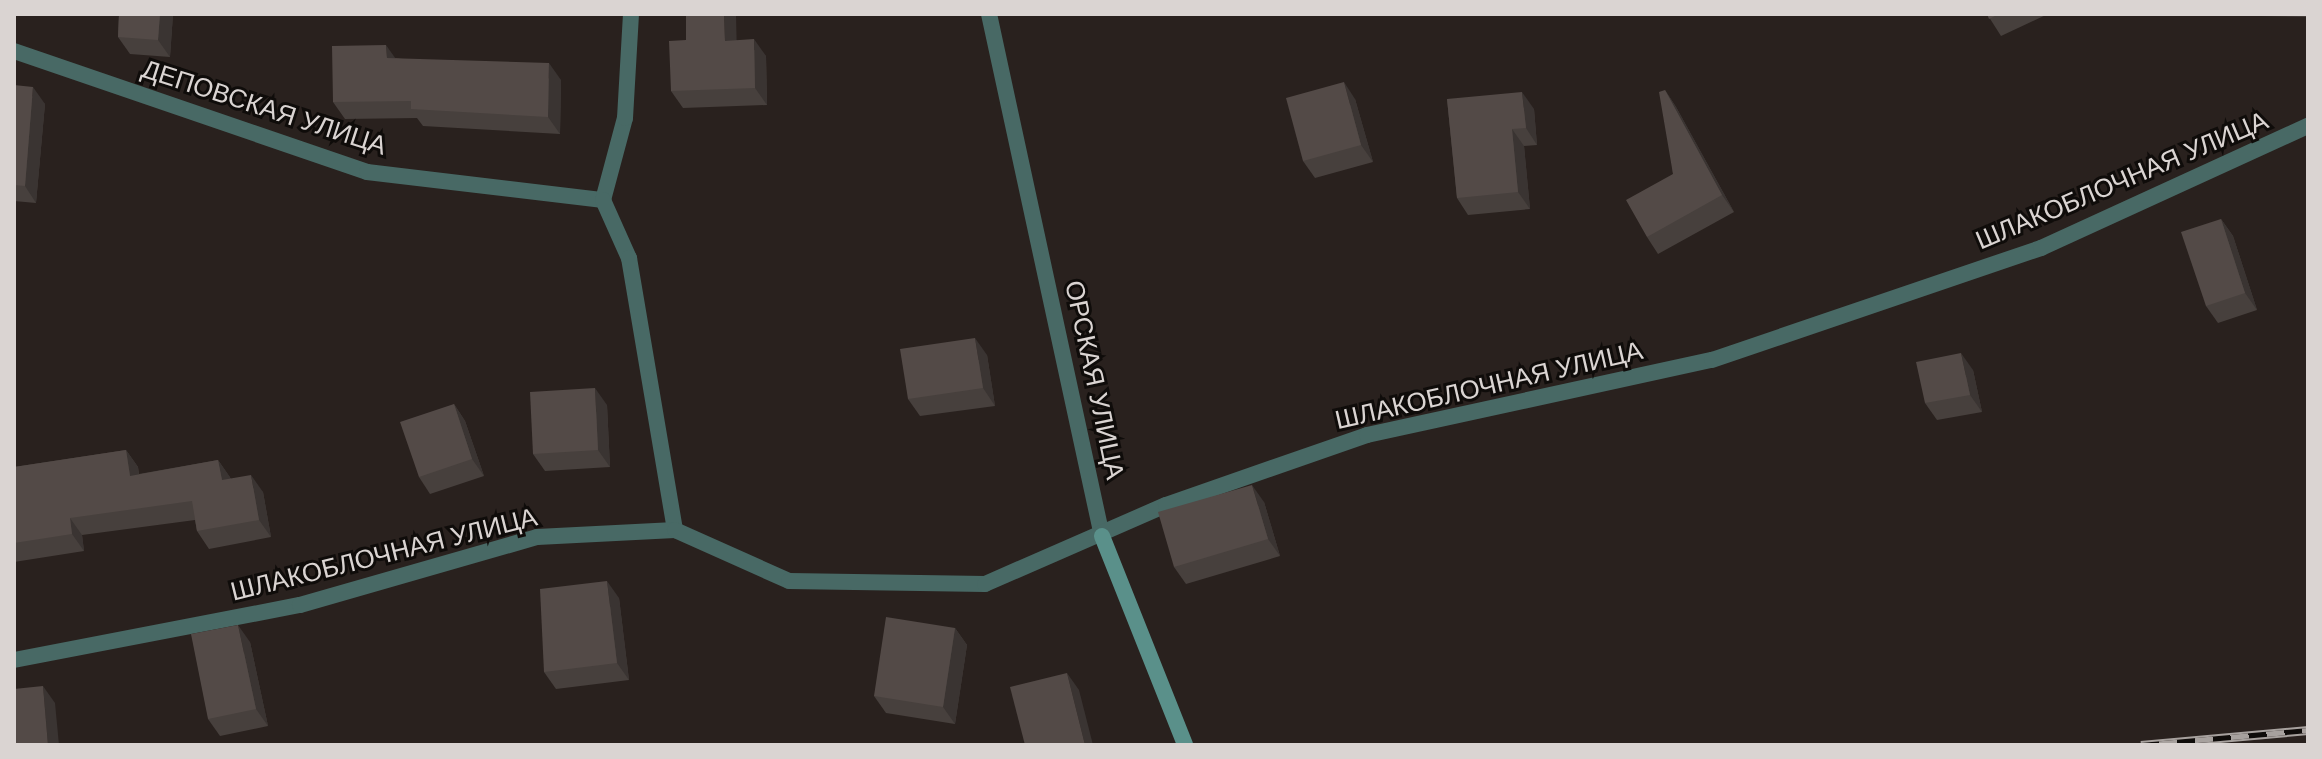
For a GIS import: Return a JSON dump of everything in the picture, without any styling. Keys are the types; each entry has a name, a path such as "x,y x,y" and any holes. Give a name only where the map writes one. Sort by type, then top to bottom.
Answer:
{"street":[{"path":"631,14 625,118 603,200 629,258 675,530"},
{"name":"ОРСКАЯ УЛИЦА","path":"989,14 1102,536 1185,745"},
{"name":"ДЕПОВСКАЯ УЛИЦА","path":"14,51 367,172 603,200"},
{"name":"ШЛАКОБЛОЧНАЯ УЛИЦА","path":"14,660 300,605 537,537 675,530 789,581 985,584 1102,536 1166,505 1367,435 1712,360 2041,248 2308,126"}],"building":[{"path":"119,14 160,14 158,40 118,37"},
{"path":"686,14 724,14 725,41 754,39 755,88 671,91 669,41 686,40"},
{"path":"386,45 387,58 549,63 548,117 411,109 411,101 333,102 332,46"},
{"path":"1344,82 1361,145 1303,161 1286,98"},
{"path":"14,85 33,87 25,186 14,185"},
{"path":"1665,90 1722,195 1647,237 1626,200 1673,174 1659,92"},
{"path":"1522,92 1526,128 1512,129 1518,192 1457,198 1447,99"},
{"path":"2221,219 2245,293 2206,306 2181,232"},
{"path":"975,338 983,388 908,399 900,349"},
{"path":"1961,353 1970,395 1925,403 1916,362"},
{"path":"595,388 598,450 533,454 530,392"},
{"path":"454,404 472,459 419,477 400,422"},
{"path":"126,450 130,476 218,460 222,480 251,475 259,520 197,531 192,501 70,518 72,534 14,543 14,467"},
{"path":"1252,485 1268,539 1174,567 1158,512"},
{"path":"607,581 617,663 544,672 540,589"},
{"path":"886,617 955,628 943,707 874,696"},
{"path":"238,625 256,709 208,719 191,634"},
{"path":"1067,673 1085,745 1025,745 1010,687"},
{"path":"43,686 48,745 14,745 14,689"}],"railway":[{"path":"2141,745 2308,730"}]}
